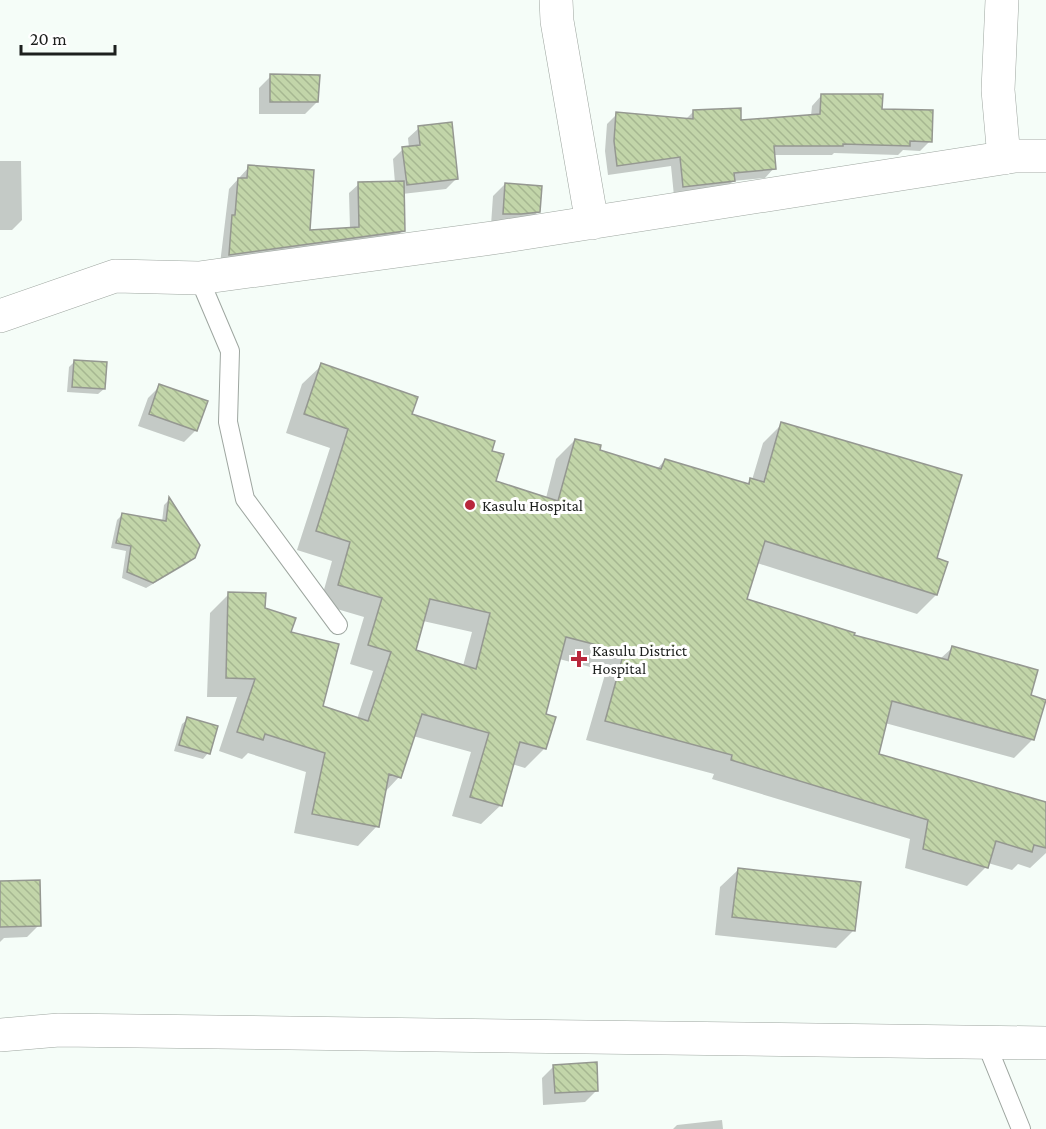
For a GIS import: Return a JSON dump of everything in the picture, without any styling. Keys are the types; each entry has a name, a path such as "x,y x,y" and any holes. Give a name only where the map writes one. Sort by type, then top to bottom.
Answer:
{"street":[{"path":"556,0 556,21 592,223"},
{"path":"1002,0 998,90 1004,158"},
{"path":"0,316 115,276 199,279 592,223 1004,158 1046,156"},
{"path":"0,1035 59,1030 1046,1043"}],"lane":[{"path":"199,279 230,351 228,422 245,499 338,625"},
{"path":"986,1042 1021,1129"}],"building":[{"path":"270,74 320,75 318,102 270,102"},
{"path":"821,94 883,94 882,109 933,110 932,142 910,141 910,146 843,144 843,146 774,146 776,169 734,173 735,181 683,187 680,157 617,166 614,141 616,112 693,119 693,110 741,108 741,120 820,114"},
{"path":"452,122 458,179 407,185 402,147 420,145 418,126"},
{"path":"248,165 314,170 310,230 359,227 358,182 404,181 405,231 229,255 238,178 247,178"},
{"path":"505,183 542,186 540,212 503,214"},
{"path":"74,360 107,362 105,389 72,387"},
{"path":"321,363 418,397 412,414 495,441 492,451 504,454 496,481 558,501 575,439 601,445 600,450 661,469 665,459 749,484 750,478 764,482 781,422 962,475 937,558 948,562 937,595 765,541 747,599 855,633 854,635 948,660 952,646 1038,670 1031,695 1046,700 1034,740 892,701 879,754 1046,802 1046,848 1034,845 1032,852 996,841 988,868 923,849 928,820 731,760 732,755 605,721 624,652 566,637 546,714 556,717 546,749 520,742 502,806 470,797 489,733 422,714 401,778 389,774 379,827 312,814 325,753 265,734 263,740 237,732 255,679 226,678 228,592 266,593 265,608 296,618 291,632 339,644 323,706 368,721 391,652 368,645 382,598 338,585 350,542 316,531 348,429 304,414","holes":["430,599 490,613 476,669 416,650"]},
{"path":"159,384 208,401 197,431 149,414"},
{"path":"169,497 200,545 195,558 153,583 127,572 131,546 116,543 122,513 166,521"},
{"path":"187,717 218,726 210,754 179,745"},
{"path":"738,868 861,882 855,931 732,917"},
{"path":"40,880 41,926 0,927 0,881"},
{"path":"597,1062 598,1091 555,1093 553,1065"}],"place":[{"name":"Kasulu Hospital","path":"470,505"},
{"name":"Kasulu District Hospital","path":"579,659"}]}
